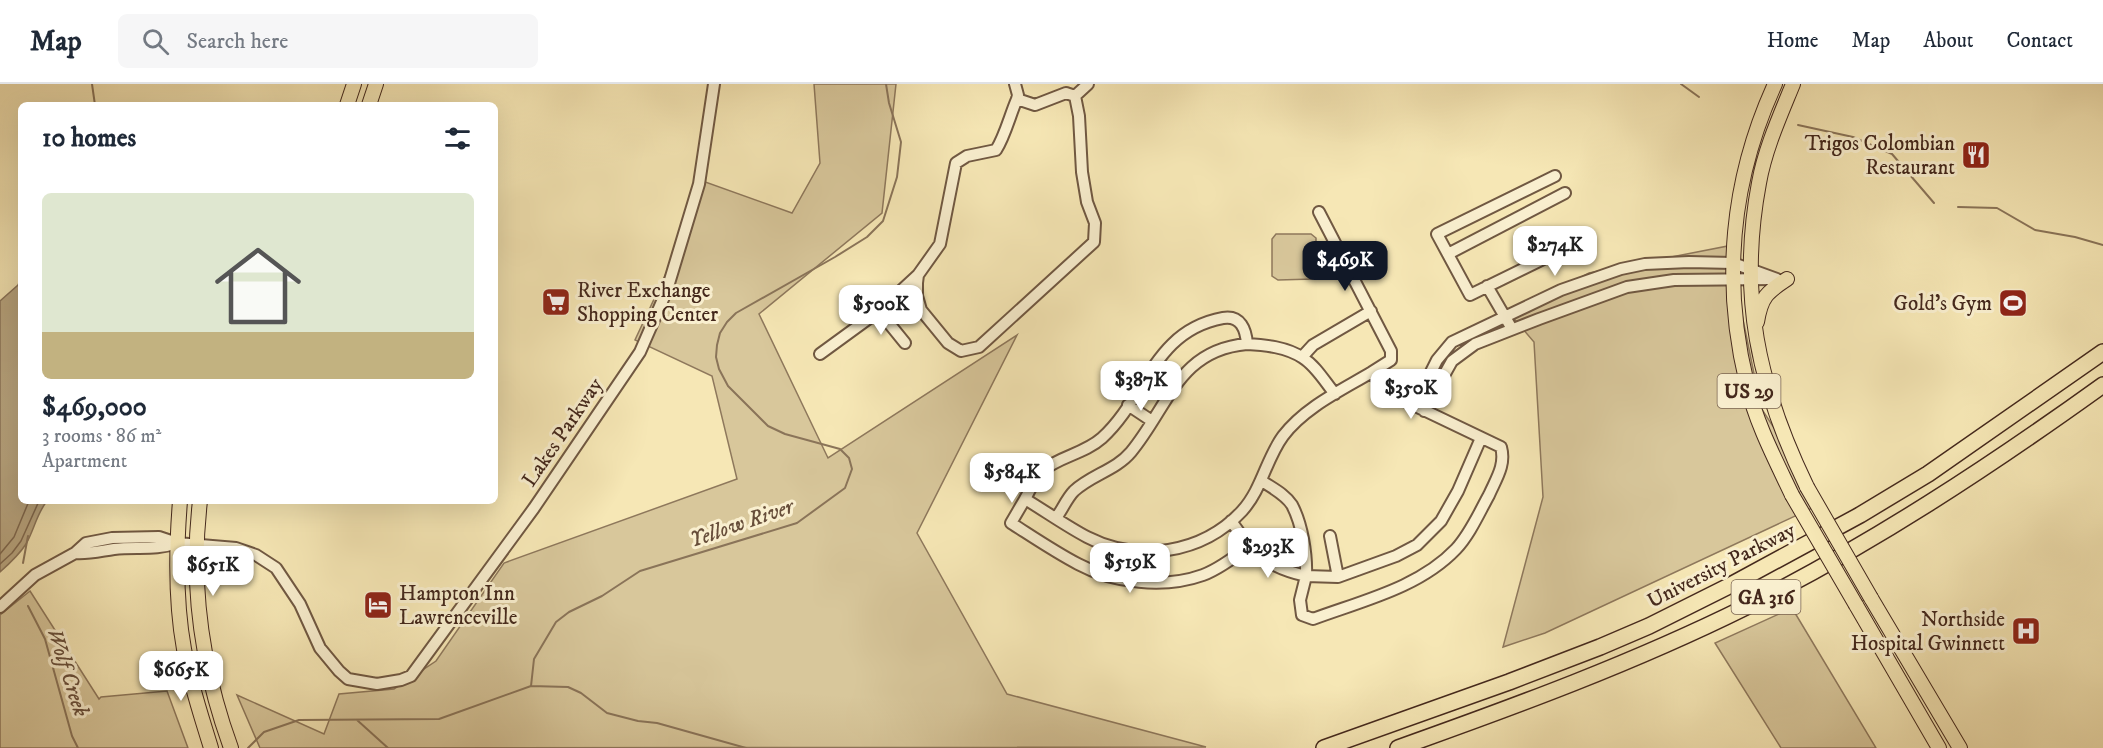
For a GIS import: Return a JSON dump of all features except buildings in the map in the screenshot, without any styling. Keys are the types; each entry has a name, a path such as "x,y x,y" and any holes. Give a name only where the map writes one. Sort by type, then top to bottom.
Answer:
{"highway":[{"name":"University Parkway","path":"1324,748 1600,647 1649,626 1727,587 1860,516 1911,485 2103,352"},
{"name":"GA 316","path":"1398,748 1586,679 1757,601 1855,549 1932,502 2103,385"}],"main road":[{"path":"348,102 354,84"},
{"path":"370,102 376,84"},
{"name":"US 29","path":"1774,84 1749,153 1737,206 1733,263 1735,326 1747,386 1765,440 1792,495 1939,748"},
{"name":"US 29","path":"1793,84 1773,135 1759,181 1751,274 1755,335 1761,363 1776,418 1807,487 1960,748"},
{"path":"1755,335 1764,297 1787,279"},
{"path":"180,504 177,543 178,602 183,647 211,748"},
{"path":"200,504 196,545 197,597 204,651 217,710 231,748"}],"street":[{"name":"Lakes Parkway","path":"0,607 23,585 47,567 75,552 90,554 115,549 160,549 177,543 246,551 276,568 300,604 320,648 348,679 377,684 401,680 411,675 534,508 640,352 667,290 699,184 714,84"},
{"path":"820,354 879,311 918,275 940,244 957,163 967,156 996,150 1018,97 1015,84"},
{"path":"1075,96 1088,84"},
{"path":"1018,97 1035,105 1066,93 1075,96"},
{"path":"918,275 917,296 921,310 948,343 960,351 979,347 1094,242 1095,223 1087,202 1082,172 1079,116 1075,96"},
{"path":"1555,176 1437,234 1470,295 1578,242"},
{"path":"1448,254 1565,194"},
{"path":"1025,499 1087,537 1118,549 1144,552 1168,550 1194,544 1219,531 1242,511 1258,489 1283,436 1304,415 1391,360 1391,351 1319,212"},
{"path":"1419,409 1437,360 1452,342 1561,290 1621,269 1645,264 1733,263 1751,274"},
{"path":"1419,409 1452,361 1474,344 1627,287 1674,280 1733,279 1751,274"},
{"path":"1487,286 1512,329"},
{"path":"879,311 905,343"},
{"path":"1302,357 1313,345 1371,311"},
{"path":"1247,344 1246,330 1239,321 1226,317 1203,323 1187,331 1171,344 1152,368 1119,419 1102,438 1088,448 1059,459 1040,473 1011,523 1096,573 1151,582 1178,581 1204,575 1249,546"},
{"path":"1056,518 1073,491 1114,466 1130,453 1183,376 1198,360 1231,345 1268,345 1302,357 1315,368 1335,394"},
{"path":"1262,481 1283,495 1292,505 1304,541 1307,561 1300,600 1302,615 1313,619 1401,586 1436,568 1457,548 1475,523 1500,472 1504,456 1501,447 1386,393 1372,372"},
{"path":"1128,405 1152,421"},
{"path":"1231,521 1249,546 1265,562 1306,576 1338,577 1396,556 1417,545 1441,521 1458,491 1480,438"},
{"path":"1330,536 1338,577"}],"shaded area":[{"path":"814,84 896,84 882,213 759,314 828,458 1017,335 917,533 1007,694 1206,747 260,748 237,695 324,734 339,694 394,689 436,661 504,563 737,479 712,376 635,340 691,220 697,179 792,213 820,163"},
{"path":"1276,234 1311,234 1316,238 1316,275 1313,279 1278,280 1272,276 1272,239"},
{"path":"1728,246 1761,408 1823,503 1545,633 1503,647 1543,497 1534,342 1510,314 1589,273"},
{"path":"30,591 99,699 167,691 188,748 0,748 0,615"},
{"path":"1792,608 1876,748 1781,748 1715,643"}],"water":[{"path":"18,285 18,504 45,504 26,544 0,572 0,301"}],"waterway":[{"name":"Wolf Creek","path":"92,84 95,102"},
{"name":"Yellow River","path":"531,686 534,659 556,622 569,612 602,596 640,571 797,523 845,488 852,469 849,458 840,449 785,434 768,426 728,386 719,369 716,357 717,345 720,333 736,313 867,237 883,221 897,177 901,142 889,103 886,84"},
{"path":"1681,84 1699,97"},
{"path":"1798,125 1853,137 1892,154 1934,203"},
{"path":"1958,207 1997,208 2035,230 2103,245"},
{"name":"Wolf Creek","path":"23,563 28,536"},
{"name":"Wolf Creek","path":"28,606 45,639 72,736 78,748"},
{"name":"Yellow River","path":"248,748 264,732 299,720 439,719 531,686 568,687 581,693 607,713 657,723 746,748"},
{"path":"357,720 388,748"}],"place":[{"name":"Trigos Colombian Restaurant","path":"1976,155"},
{"name":"River Exchange Shopping Center","path":"556,302"},
{"name":"Gold's Gym","path":"2013,303"},
{"name":"Hampton Inn Lawrenceville","path":"378,605"},
{"name":"Northside Hospital Gwinnett","path":"2026,631"}]}
